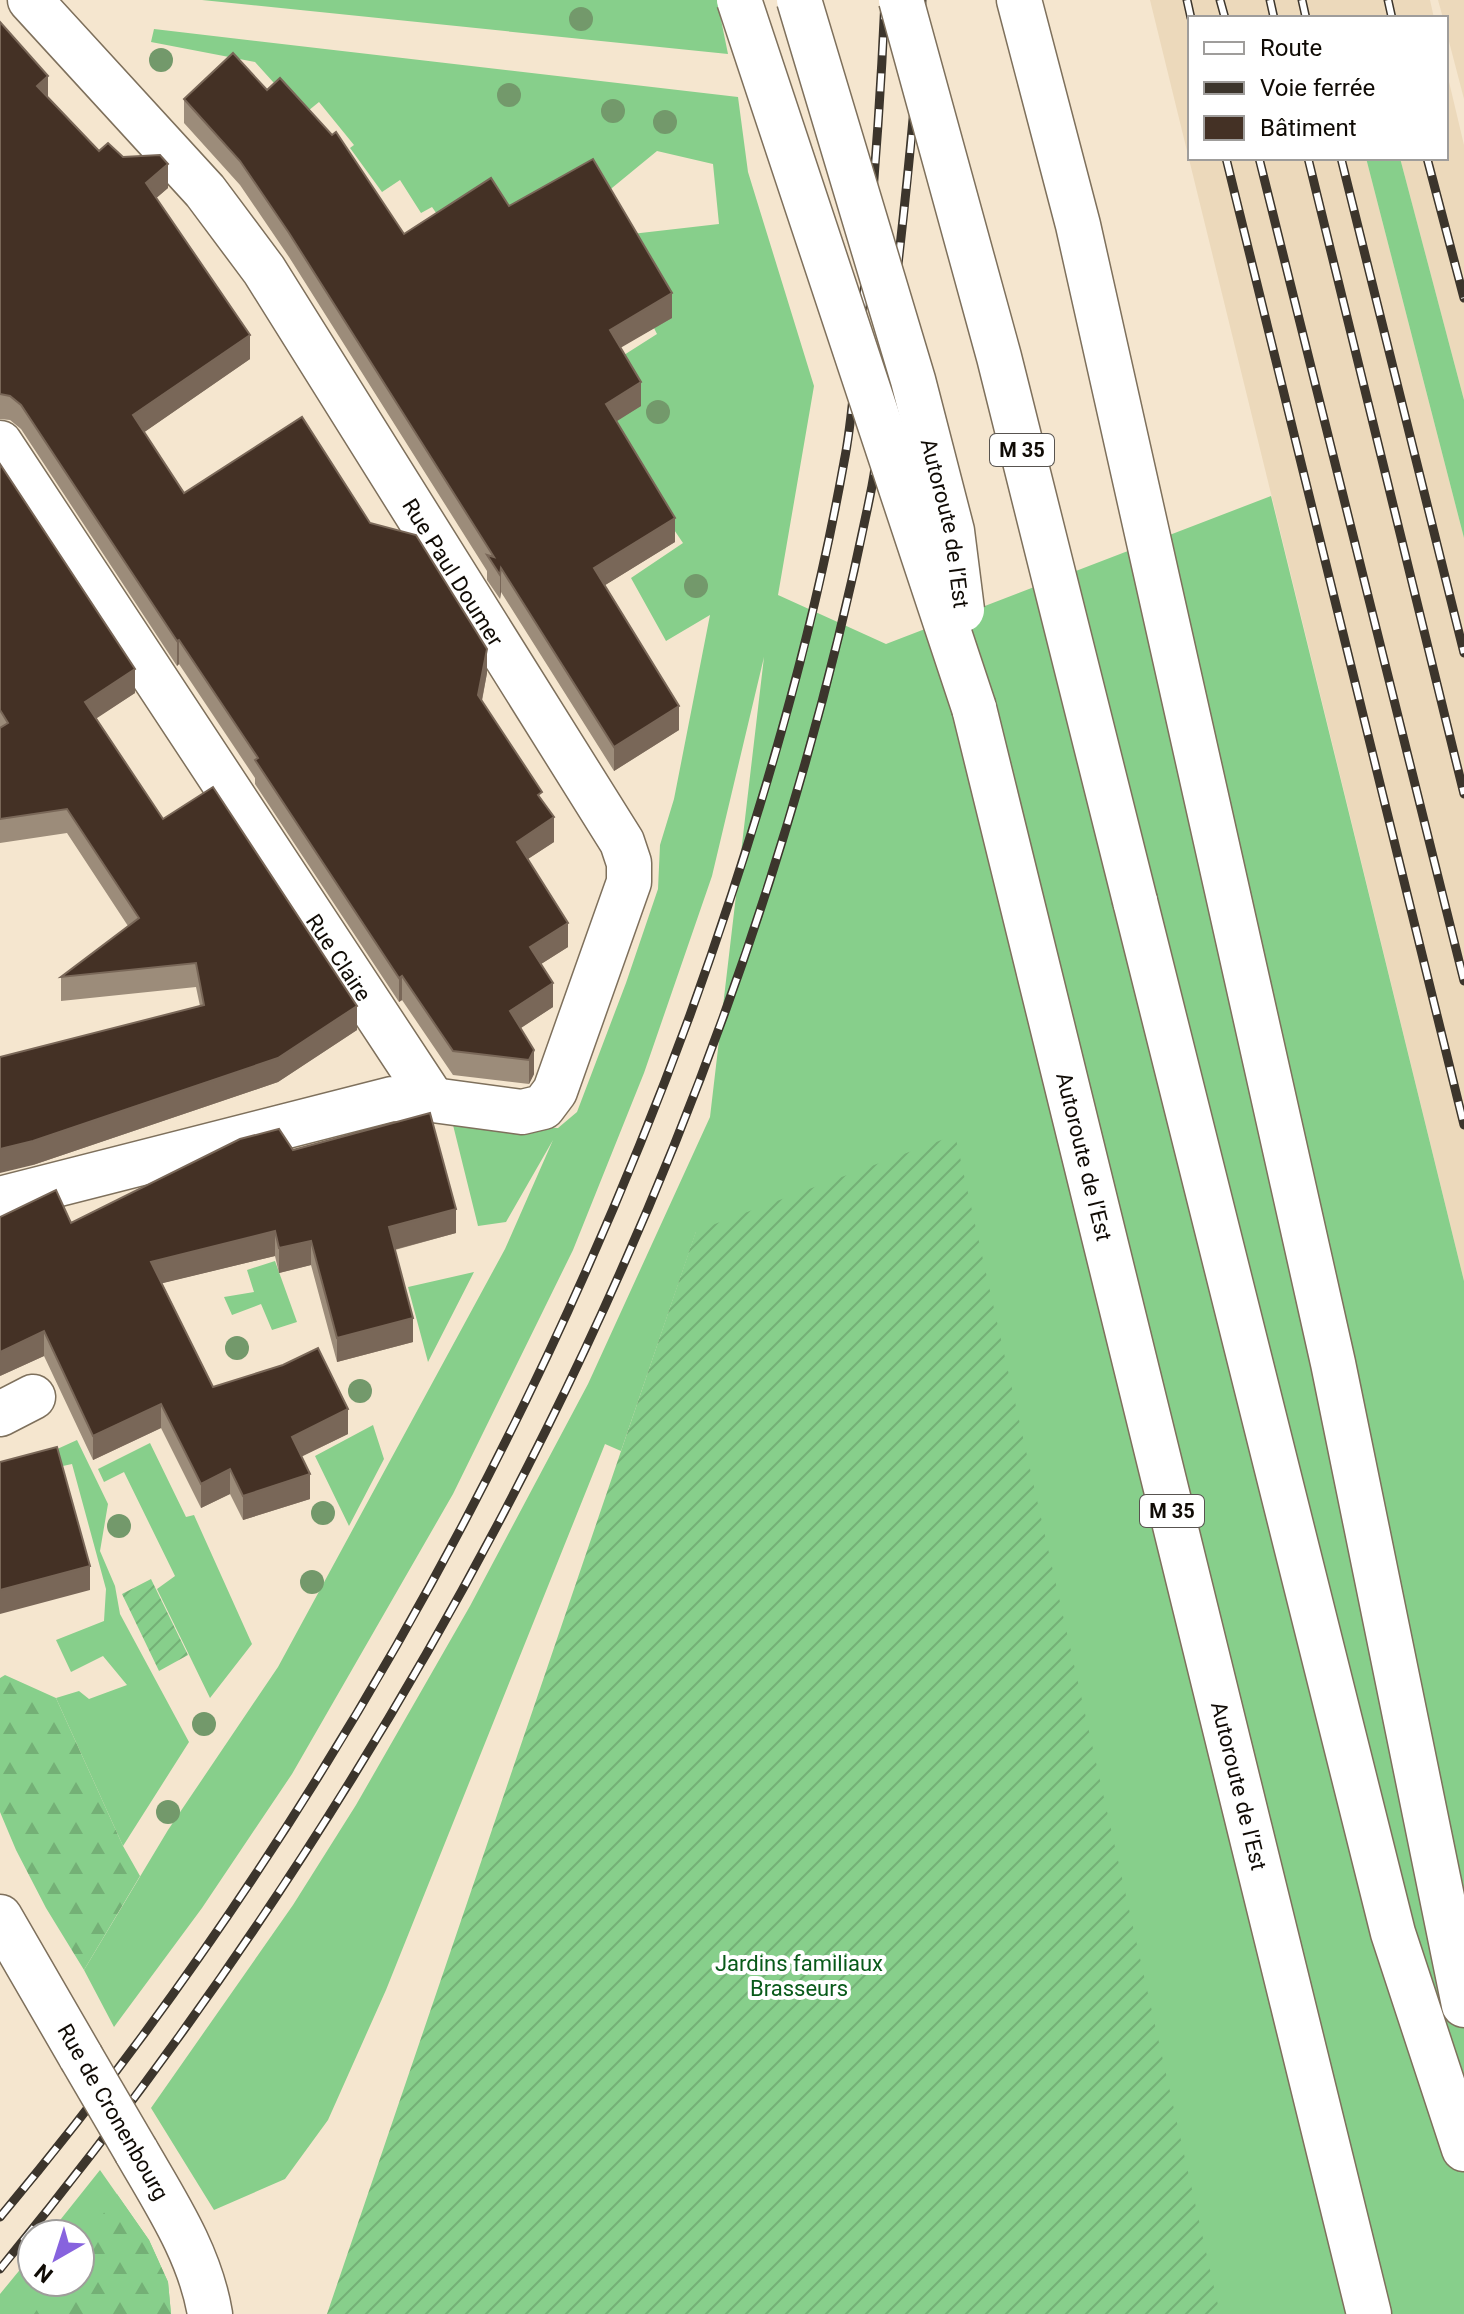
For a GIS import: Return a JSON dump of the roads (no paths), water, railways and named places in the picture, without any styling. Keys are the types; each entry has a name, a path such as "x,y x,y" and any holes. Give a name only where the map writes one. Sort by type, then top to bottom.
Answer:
{"main road":[{"name":"Rue Paul Doumer","path":"30,0 205,191 264,270 622,842 629,863 629,882 555,1091 543,1107 522,1112 433,1100"},
{"path":"739,0 974,708"},
{"name":"Autoroute de l’Est","path":"799,0 913,380 952,531 974,708 1369,2314"},
{"name":"M 35","path":"901,0 999,357 1260,1412 1393,1933 1462,2141"},
{"path":"1019,0 1078,225 1333,1363 1464,2005"},
{"name":"Rue Claire","path":"0,443 433,1100"},
{"path":"0,1199 392,1099 433,1100"},
{"name":"Rue de Cronenbourg","path":"0,1917 179,2226 197,2265 210,2314"},
{"path":"1462,2141 1464,2077"}],"railway":[{"path":"0,2217 108,2082 210,1941 306,1795 396,1646 480,1492 557,1335 627,1176 690,1015 737,879 779,742 815,603 849,432 871,214 885,0"},
{"path":"0,2269 154,2071 297,1865 428,1651 546,1430 650,1203 740,969 814,730 872,486 909,162 922,0"},
{"path":"1187,0 1191,16"},
{"path":"1220,0 1224,16"},
{"path":"1270,0 1274,16"},
{"path":"1302,0 1306,16"},
{"path":"1388,0 1392,16"},
{"path":"1226,160 1464,1125"},
{"path":"1259,160 1464,981"},
{"path":"1308,160 1464,794"},
{"path":"1341,160 1464,653"},
{"path":"1428,160 1464,298"}],"park label":[{"name":"Jardins familiaux Brasseurs","path":"799,1976"}]}
